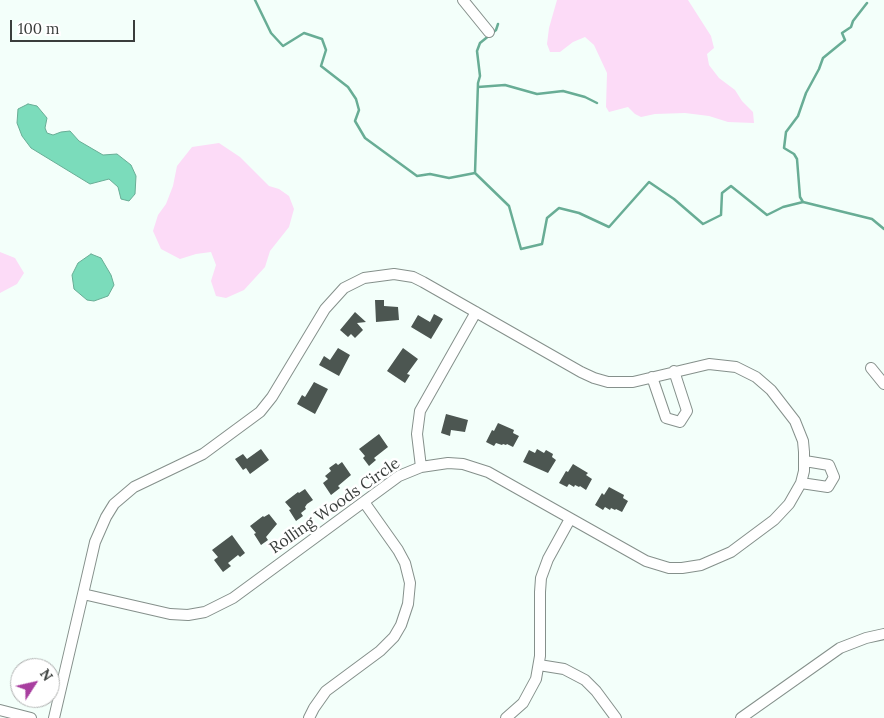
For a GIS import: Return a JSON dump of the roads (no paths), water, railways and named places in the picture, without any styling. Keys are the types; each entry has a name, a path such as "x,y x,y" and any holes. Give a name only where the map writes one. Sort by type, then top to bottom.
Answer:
{"street":[{"path":"462,0 489,32"},
{"name":"Rolling Woods Circle","path":"54,718 83,594 98,533 114,504 142,482 203,454 260,412 272,397 325,308 344,288 356,281 386,274 402,275 423,282 594,378 622,383 700,365 717,364 736,367 756,377 771,390 795,421 803,442 805,461 800,483 789,504 774,520 723,556 710,563 692,567 669,568 646,561 497,476 479,468 448,463 421,467 399,476 233,598 205,612 188,615 170,614 83,594"},
{"path":"421,467 417,434 420,411 476,312"},
{"path":"871,368 884,384"},
{"path":"652,377 666,418 680,422 687,411 674,371"},
{"path":"800,483 828,487 834,477 829,465 805,461"},
{"path":"309,718 326,691 380,651 394,637 407,609 410,583 406,563 364,502"},
{"path":"506,718 522,704 536,679 539,665 540,592 542,578 548,559 570,519"},
{"path":"742,718 835,650 866,638 884,634"},
{"path":"539,665 564,669 585,680 596,691 616,718"},
{"path":"0,710 31,718"}],"waterway":[{"path":"255,0 271,33 283,46 304,33 322,39 326,50 321,66 348,87 356,99 359,110 355,121 365,138 417,176 430,174 449,178 475,173"},
{"path":"803,202 800,197 797,159 794,154 784,148 786,132 798,116 806,93 823,58 845,40 842,33 851,27 853,21 867,3"},
{"path":"475,173 478,83 480,76 477,51 480,43 496,30 498,24"},
{"path":"478,87 505,85 537,94 563,91 585,97 597,103"},
{"path":"475,173 509,206 521,249 542,244 547,218 559,208 579,213 609,227 649,182 674,199 703,224 721,215 722,193 731,186 767,215 783,207 803,202 872,219 884,229"}]}
